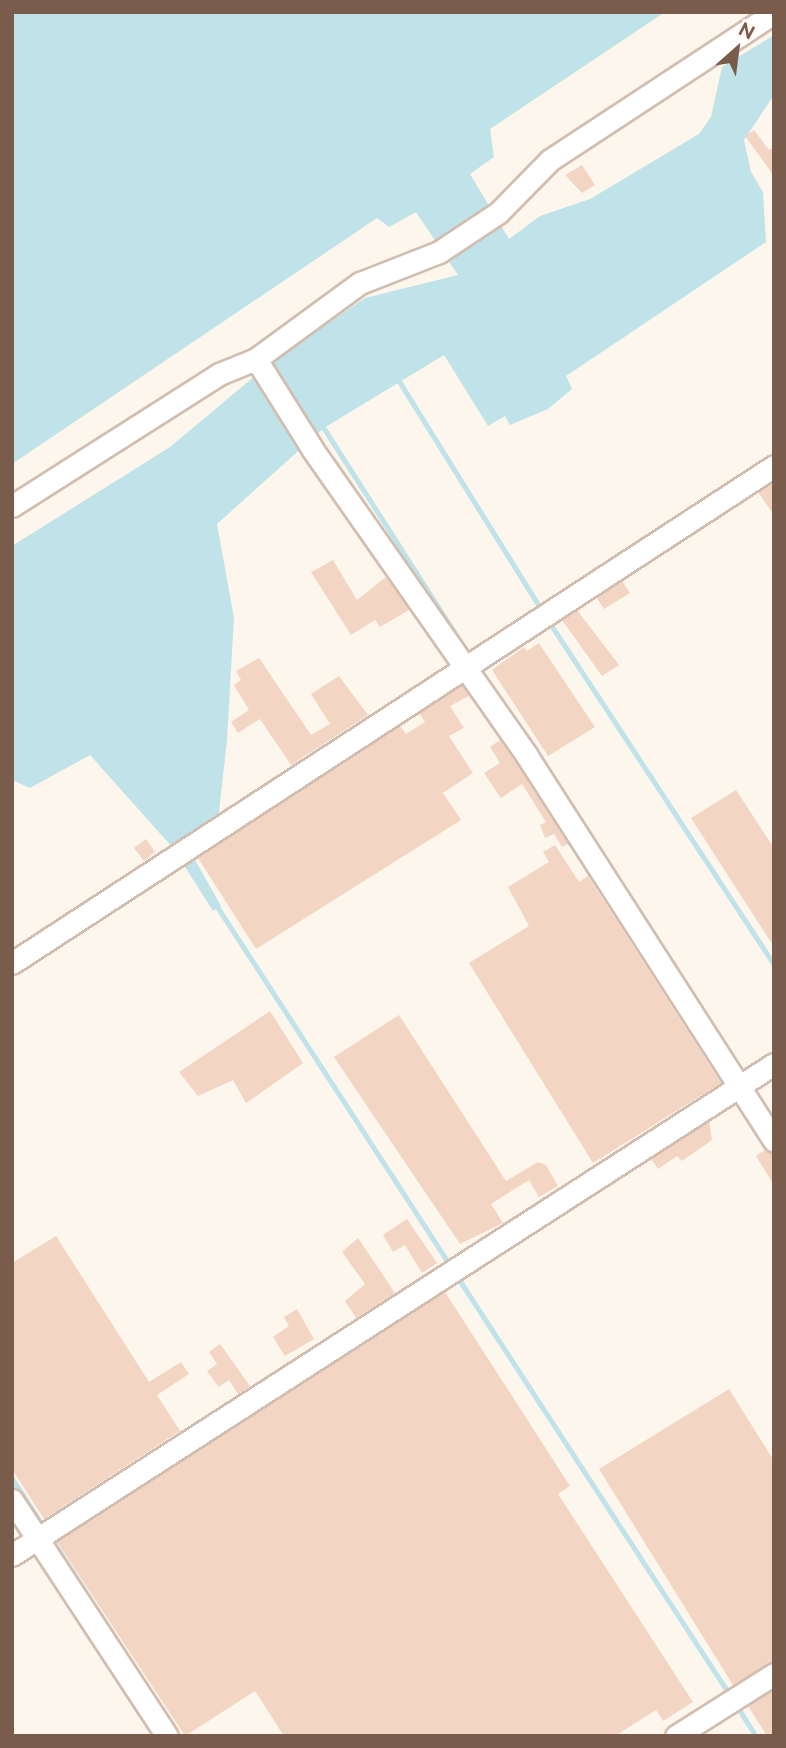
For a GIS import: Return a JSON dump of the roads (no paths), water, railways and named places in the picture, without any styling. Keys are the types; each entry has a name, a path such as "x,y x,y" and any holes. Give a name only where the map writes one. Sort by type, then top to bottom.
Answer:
{"street":[{"path":"12,506 219,374 256,359 360,283 439,252 498,213 551,160 774,13"},
{"path":"256,359 313,450 475,664 745,1084 774,1141"},
{"path":"12,963 475,664 774,466"},
{"path":"12,1555 454,1274 774,1064"},
{"path":"12,1500 43,1534 167,1736"},
{"path":"676,1736 774,1674"}],"water":[{"path":"12,12 665,12 490,129 494,157 470,174 509,239 540,216 590,199 699,134 711,117 722,67 774,35 774,95 744,140 751,172 763,192 766,242 566,376 572,389 548,409 510,425 505,416 488,426 444,355 324,428 217,524 234,618 227,740 218,821 186,844 221,906 213,911 173,848 90,755 30,788 12,780 12,546 170,447 274,360 365,298 458,275 416,212 389,227 377,218 12,464"}],"waterway":[{"path":"398,379 541,609"},
{"path":"324,428 470,656"},
{"path":"548,620 774,964"},
{"path":"215,903 451,1266"},
{"path":"457,1276 729,1694"},
{"path":"12,1478 44,1527"},
{"path":"51,1538 156,1701"},
{"path":"736,1704 756,1736"}]}
